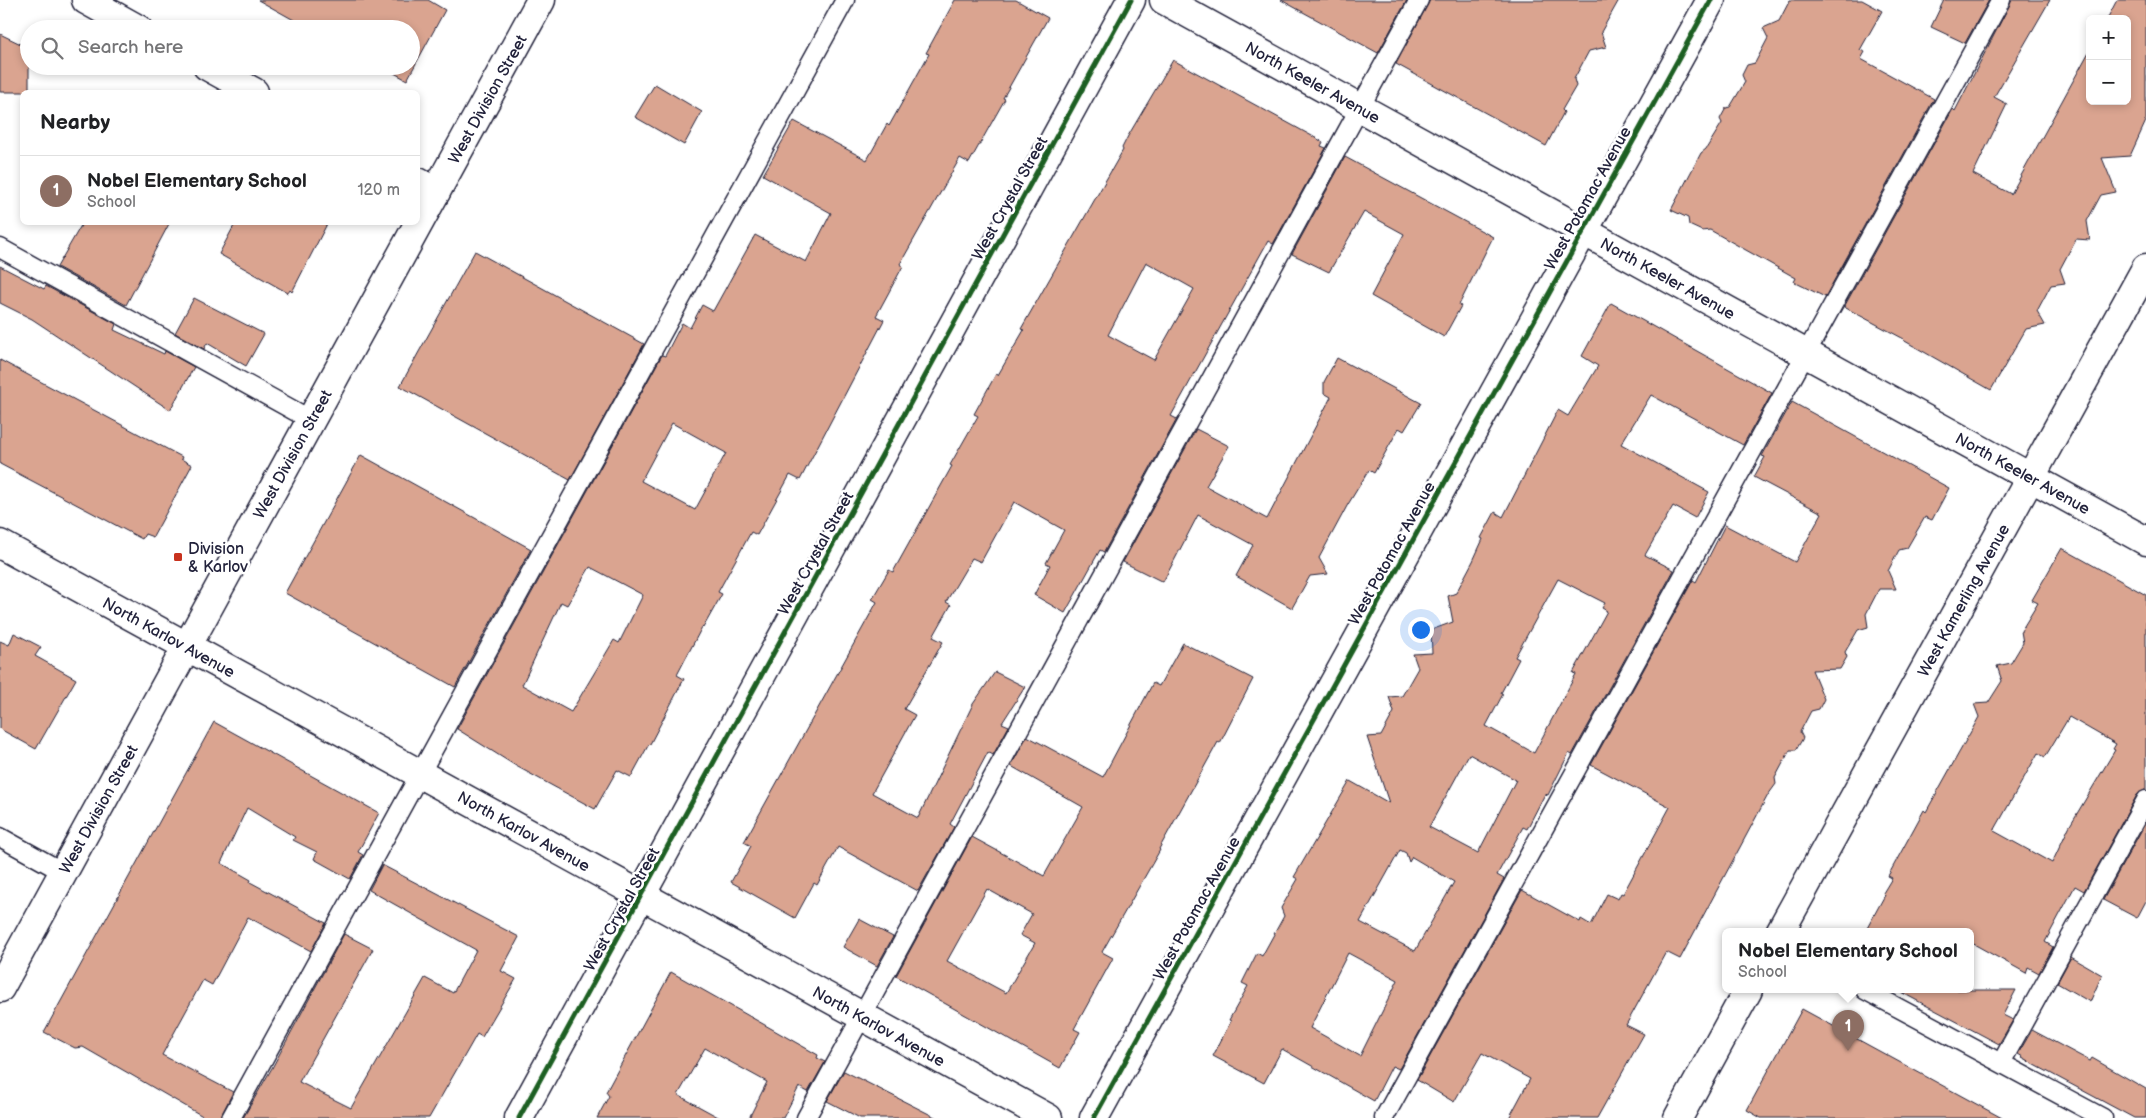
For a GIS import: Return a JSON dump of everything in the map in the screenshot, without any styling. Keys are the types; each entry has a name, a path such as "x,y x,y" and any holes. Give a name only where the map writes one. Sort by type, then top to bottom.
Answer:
{"street":[{"path":"86,0 122,20"},
{"name":"West Division Street","path":"420,201 542,0"},
{"name":"West Crystal Street","path":"520,1118 1131,0"},
{"name":"North Keeler Avenue","path":"1164,0 2146,541"},
{"name":"West Potomac Avenue","path":"1094,1118 1710,0"},
{"path":"223,75 250,90"},
{"name":"West Division Street","path":"0,988 311,420 408,225"},
{"name":"West Kamerling Avenue","path":"1782,928 2146,268"},
{"name":"North Karlov Avenue","path":"0,544 1048,1118"},
{"path":"1678,1118 1746,993"}],"lane":[{"path":"231,1118 846,0"},
{"path":"806,1118 1419,0"},
{"path":"1384,1118 2001,0"},
{"path":"0,248 311,420"},
{"path":"2000,1063 2146,800"},
{"path":"0,837 63,872"},
{"path":"1871,993 2103,1118"}],"building":[{"path":"258,0 428,0 445,10 420,56 420,20 294,20"},
{"path":"955,0 1016,0 1048,18 969,163 960,158 900,264 903,266 876,316 884,320 800,480 790,475 757,535 751,532 718,592 722,594 677,675 684,679 650,744 631,777 617,770 595,809 516,766 457,729 662,355 665,356 682,323 690,328 702,305 713,311 755,235 806,262 831,213 763,175 794,121 867,160 887,124 889,126 929,54 926,53","holes":["672,423 726,453 695,510 641,481","590,567 643,595 619,643 614,640 571,712 522,685 561,602 567,605"]},
{"path":"1281,0 1407,0 1378,53"},
{"path":"1430,0 1619,0 1601,32 1606,47 1589,51 1574,79 1576,86 1562,110 1564,112 1546,146 1396,64"},
{"path":"1790,0 1862,0 1882,11 1860,50 1865,52 1861,59 1934,99 1825,297 1794,282 1796,278 1710,230 1702,231 1689,225 1688,218 1671,210 1701,153 1706,149 1722,123 1720,119 1726,108 1730,107 1745,82 1742,75 1747,65 1755,63 1768,38 1763,28 1779,21"},
{"path":"1944,0 1989,0 1965,43 1931,27"},
{"path":"2012,0 2050,0 1994,97 2007,104 1973,174 2011,194 2086,57 2086,105 2131,105 2131,15 2109,15 2117,0 2146,0 2146,121 2130,156 2102,158 2116,192 2101,195 2087,221 2090,240 2076,239 2060,269 2065,283 2051,285 2037,311 2045,325 2026,329 1991,390 1904,339 1844,307 1953,109 1955,111"},
{"path":"0,34 20,44 20,75 29,75 29,90 0,92"},
{"path":"1173,60 1323,142 1321,146 1326,148 1273,244 1268,241 1171,416 1177,419 1104,552 1100,550 1065,613 1034,595 1050,565 1046,563 1064,530 1014,502 981,562 972,558 946,602 951,605 933,637 943,642 904,709 915,715 872,793 918,818 973,704 995,672 1025,687 1002,723 1009,726 993,755 988,752 950,824 954,827 918,891 838,847 817,885 814,883 795,918 731,882 751,846 744,842 877,602 872,599 889,570 893,572 952,466 950,465 978,416 974,414 996,374 998,375 1024,330 1021,329 1123,150 1122,148","holes":["1146,262 1194,289 1154,360 1108,335"]},
{"path":"398,75 410,75 407,80"},
{"path":"655,84 702,112 684,145 635,117"},
{"path":"1345,157 1493,237 1459,305 1461,306 1444,337 1371,296 1404,234 1364,212 1329,272 1292,254"},
{"path":"81,225 168,225 126,305 57,267"},
{"path":"234,225 326,225 292,292 290,290 288,293 219,254"},
{"path":"475,251 644,344 570,480 400,386"},
{"path":"0,266 44,289 46,286 116,324 114,330 164,354 165,351 194,367 170,410 32,319 0,303"},
{"path":"194,298 264,334 246,366 207,343 204,349 175,333"},
{"path":"1611,303 1772,393 1743,445 1651,395 1621,444 1709,492 1695,518 1673,506 1645,555 1674,570 1572,755 1569,753 1548,795 1545,794 1527,829 1523,827 1497,875 1504,879 1399,1069 1392,1066 1374,1101 1282,1049 1264,1083 1213,1056 1231,1021 1229,1020 1248,986 1242,983 1257,953 1262,956 1284,916 1281,908 1298,879 1294,877 1350,781 1389,803 1367,737 1381,736 1394,712 1389,697 1402,696 1418,668 1413,654 1432,653 1431,630 1453,622 1448,596 1456,593 1495,512 1503,517 1558,410 1568,416 1598,366 1582,356","holes":["1558,579 1605,603 1602,608 1607,611 1573,673 1576,674 1534,753 1486,726 1519,659 1515,657","1469,754 1516,780 1478,853 1429,827","1400,850 1406,853 1409,862 1412,857 1454,882 1415,951 1360,922","1348,953 1398,980 1360,1056 1310,1028"]},
{"path":"1337,358 1421,403 1404,431 1399,428 1374,473 1369,470 1347,506 1319,558 1328,574 1310,576 1292,608 1236,576 1253,545 1198,515 1163,582 1123,562 1196,429 1229,446 1206,486 1267,519 1331,397 1324,393 1324,382"},
{"path":"0,360 182,457 181,459 192,465 153,537 145,534 142,539 0,464"},
{"path":"1792,402 1949,488 1932,520 1925,517 1907,548 1899,550 1888,571 1896,589 1879,589 1866,614 1868,627 1858,630 1845,652 1847,657 1840,669 1812,670 1824,699 1819,709 1811,711 1800,732 1803,738 1796,750 1790,750 1775,778 1776,784 1768,795 1680,959 1666,952 1626,1025 1644,1034 1597,1118 1509,1118 1530,1079 1482,1053 1454,1102 1417,1080 1522,890 1580,922 1581,919 1591,925 1607,894 1618,899 1621,893 1623,894 1670,807 1591,765 1693,580 1696,582 1725,525 1795,562 1822,513 1754,477 1765,457 1762,456"},
{"path":"361,455 531,549 455,687 285,593"},
{"path":"2062,548 2146,595 2146,789 2137,795 2084,891 2075,886 2045,942 2053,947 2039,973 2028,967 2026,973 1974,944 1974,928 1867,928 1892,878 1888,876 1924,810 1926,812 1979,717 1974,704 1988,703 2002,681 1997,666 2011,663 2023,643 2021,631 2038,603 2032,600","holes":["2069,717 2116,744 2113,749 2115,750 2069,827 2052,863 1994,831 2038,753 2045,757"]},
{"path":"14,633 41,647 35,656 76,679 36,749 0,729 0,641 9,645"},
{"path":"1183,643 1253,679 1220,743 1218,742 1102,952 1113,958 1074,1029 1080,1032 1060,1068 896,976 972,837 1044,876 1083,807 1011,766 1027,736 1103,777 1153,683 1159,686","holes":["987,889 1032,914 1020,935 1035,943 1006,993 947,961"]},
{"path":"214,722 379,813 358,852 363,855 350,879 314,859 317,852 293,840 295,837 247,808 221,863 251,880 250,882 326,923 311,951 248,917 212,985 203,980 162,1055 233,1092 220,1118 206,1118 83,1047 75,1048 44,1032"},
{"path":"2146,822 2146,901 2137,918 2103,900"},
{"path":"382,865 519,937 501,971 516,979 482,1037 477,1034 429,1118 243,1118 344,934 373,949 299,1082 351,1108 425,978 453,993 476,950 369,890"},
{"path":"859,919 893,937 877,966 843,947"},
{"path":"2071,957 2102,975 2090,1002 2057,983"},
{"path":"671,972 818,1055 817,1058 825,1062 808,1092 799,1087 783,1118 749,1118 767,1082 705,1048 678,1095 720,1118 597,1118 609,1096 606,1092"},
{"path":"1974,990 2016,990 2003,1015 2013,1020 1999,1044 1903,993 1974,993"},
{"path":"1802,1009 2002,1118 1761,1118 1747,1110"},
{"path":"2032,1030 2090,1061 2092,1058 2146,1089 2146,1118 2134,1118 2022,1058 2018,1054"},
{"path":"844,1071 937,1118 860,1118 827,1101"}],"cycle path":[{"path":"519,1118 1131,0"},
{"path":"1094,1118 1711,0"}],"place":[{"name":"Division & Karlov","path":"178,557"},
{"name":"Nobel Elementary School","path":"1848,1051"}]}
